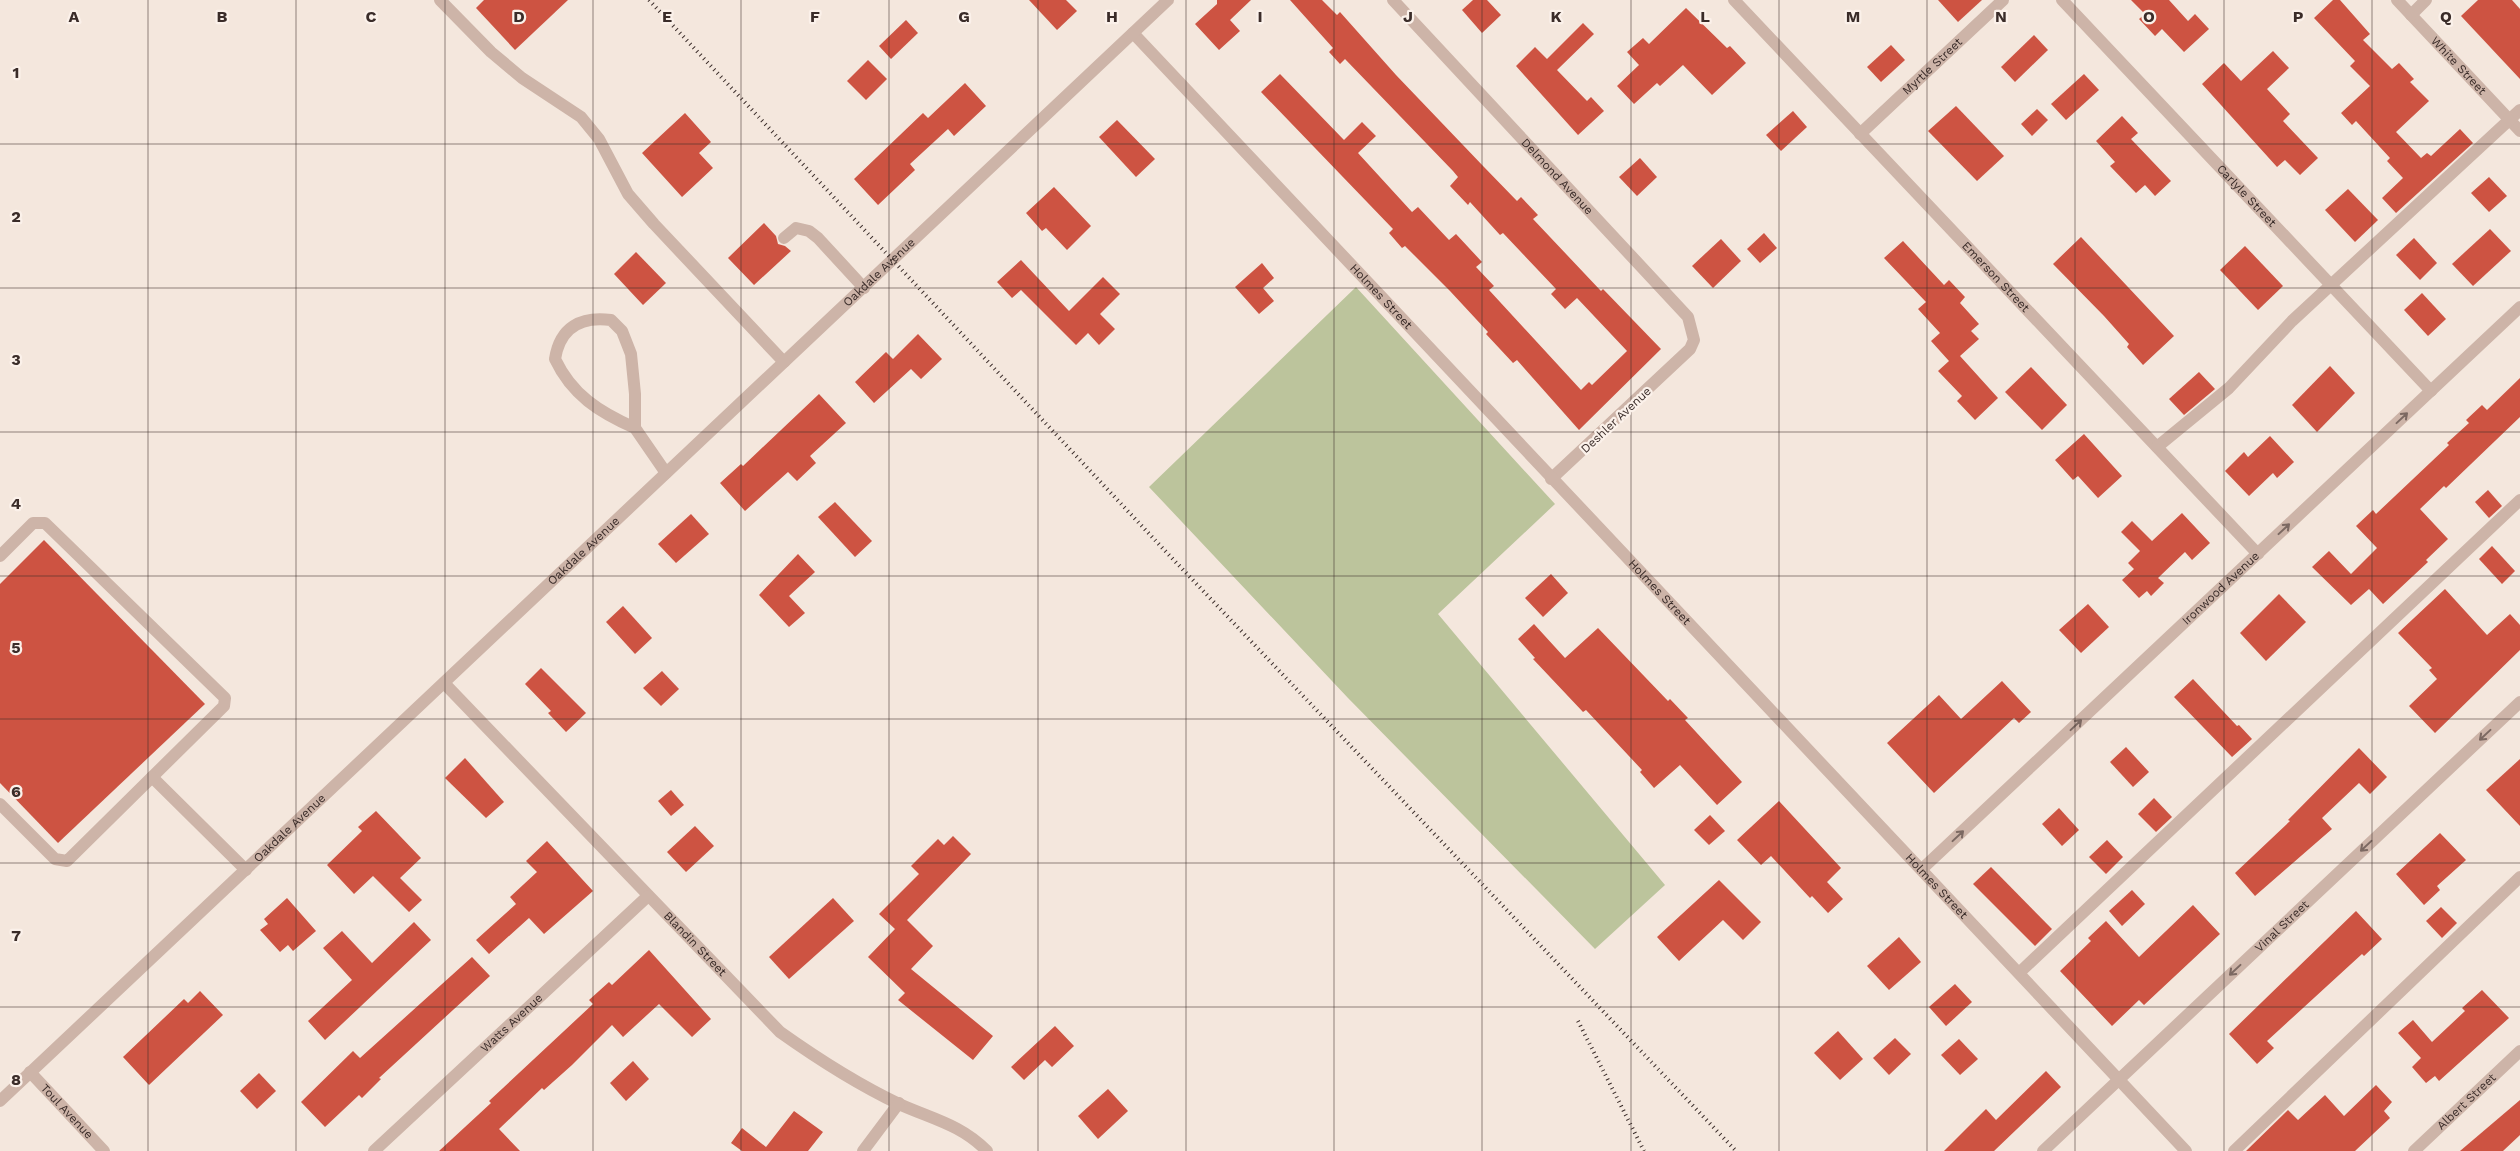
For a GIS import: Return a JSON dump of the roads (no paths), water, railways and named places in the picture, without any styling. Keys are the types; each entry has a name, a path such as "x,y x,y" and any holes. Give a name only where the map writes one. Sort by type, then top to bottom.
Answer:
{"street":[{"path":"440,0 509,68 581,117 599,139 628,194 784,362"},
{"name":"Oakdale Avenue","path":"0,1101 1168,0"},
{"name":"Delmond Avenue","path":"1393,0 1681,307 1688,318 1694,340 1690,349 1680,360"},
{"name":"Emerson Street","path":"1734,0 2258,554"},
{"name":"Myrtle Street","path":"1860,134 2003,0"},
{"name":"Carlyle Street","path":"2062,0 2431,390"},
{"name":"White Street","path":"2397,0 2520,130"},
{"path":"2411,15 2426,0"},
{"name":"Holmes Street","path":"1133,33 2186,1151"},
{"path":"2157,447 2228,388 2292,321 2520,110"},
{"path":"784,238 796,228 809,231 864,288"},
{"name":"Ironwood Avenue","path":"1922,869 2520,307"},
{"path":"635,428 635,394 631,354 622,331 611,320 585,319 561,337 555,359 562,374 577,393 611,418 635,428 666,473"},
{"name":"Deshler Avenue","path":"1552,479 1680,360"},
{"path":"2019,973 2520,500"},
{"path":"0,556 33,523 45,523 225,698 224,706 67,861 54,859 0,804"},
{"name":"Blandin Street","path":"444,683 780,1032 837,1071 899,1104 951,1124 987,1151"},
{"name":"Vinal Street","path":"2043,1151 2520,702"},
{"path":"152,777 246,870"},
{"path":"2234,1151 2520,877"},
{"name":"Watts Avenue","path":"374,1151 648,896"},
{"name":"Albert Street","path":"2414,1151 2520,1051"},
{"name":"Toul Avenue","path":"30,1072 104,1151"},
{"path":"863,1151 899,1104"}],"railway":[{"path":"649,0 1169,555 1736,1151"},
{"path":"1578,1021 1644,1151"}]}
